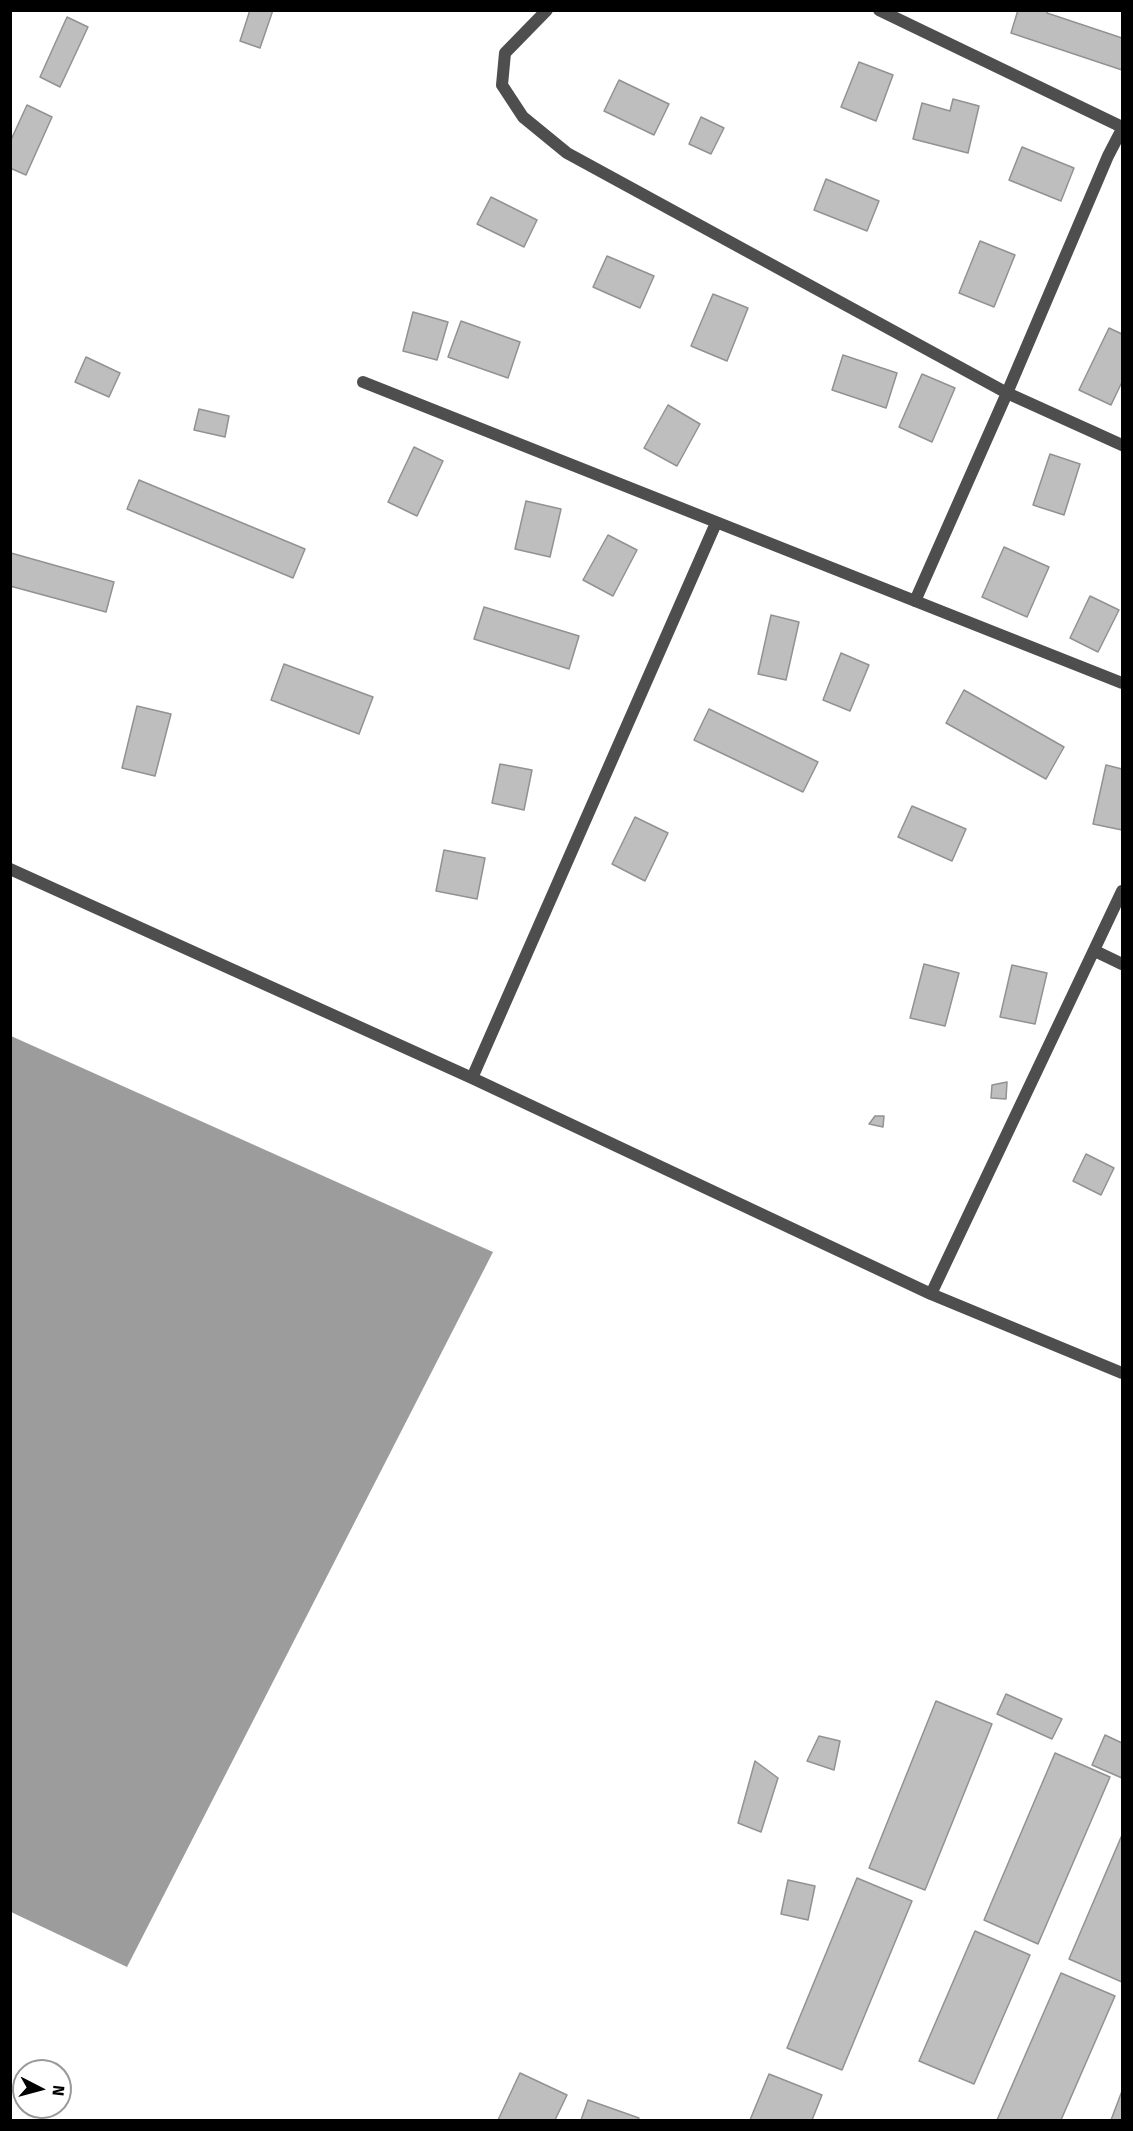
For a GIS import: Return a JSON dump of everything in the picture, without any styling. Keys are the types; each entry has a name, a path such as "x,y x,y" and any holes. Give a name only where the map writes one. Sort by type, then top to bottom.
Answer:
{"street":[{"path":"547,10 506,53 502,85 523,117 567,153 1007,393 1122,445"},
{"path":"879,10 1122,128 915,601"},
{"path":"363,382 1122,683"},
{"path":"472,1078 716,523"},
{"path":"10,869 472,1078 931,1294 1122,1373"},
{"path":"931,1294 1122,891"},
{"path":"1095,951 1122,964"}],"shaded area":[{"path":"11,1036 493,1252 127,1967 11,1912"}],"building":[{"path":"250,10 273,10 260,48 240,41"},
{"path":"1018,10 1048,10 1047,13 1122,38 1122,70 1011,33"},
{"path":"67,17 88,27 60,87 40,77"},
{"path":"859,62 893,75 876,121 841,107"},
{"path":"619,80 669,104 654,135 604,111"},
{"path":"953,99 979,106 968,153 913,139 922,103 950,111"},
{"path":"27,105 52,117 26,175 10,168 10,142"},
{"path":"701,117 724,128 711,154 689,144"},
{"path":"1022,147 1074,168 1061,201 1009,180"},
{"path":"826,179 879,201 867,231 814,210"},
{"path":"491,197 537,220 524,247 477,224"},
{"path":"980,241 1015,255 994,307 959,293"},
{"path":"607,256 654,276 640,308 593,287"},
{"path":"713,294 748,308 727,361 691,346"},
{"path":"413,312 448,322 437,360 403,351"},
{"path":"461,321 520,342 508,378 448,357"},
{"path":"1109,328 1122,334 1122,382 1111,405 1079,390"},
{"path":"843,355 897,373 886,408 832,390"},
{"path":"86,357 120,373 109,397 75,382"},
{"path":"922,374 955,388 932,442 899,427"},
{"path":"668,405 700,424 677,466 644,448"},
{"path":"199,409 229,416 225,437 194,430"},
{"path":"414,447 443,461 417,516 388,502"},
{"path":"1050,454 1080,464 1064,515 1033,505"},
{"path":"139,480 305,549 293,578 127,509"},
{"path":"526,501 561,509 550,557 515,549"},
{"path":"608,535 637,550 613,596 583,580"},
{"path":"1004,547 1049,567 1027,617 982,597"},
{"path":"11,553 114,582 106,612 10,586"},
{"path":"1090,596 1119,610 1098,652 1070,638"},
{"path":"484,607 579,636 569,669 474,639"},
{"path":"771,615 799,622 786,680 758,674"},
{"path":"841,653 869,665 850,711 823,700"},
{"path":"284,664 373,697 359,734 271,700"},
{"path":"964,690 1064,747 1046,779 946,723"},
{"path":"137,706 171,714 155,776 122,768"},
{"path":"709,709 818,762 803,792 694,740"},
{"path":"500,764 532,770 524,810 492,803"},
{"path":"1106,765 1122,769 1122,830 1093,824"},
{"path":"912,806 966,829 952,861 898,837"},
{"path":"635,817 668,833 645,881 612,864"},
{"path":"444,850 485,858 477,899 436,891"},
{"path":"924,964 959,973 945,1026 910,1018"},
{"path":"1012,965 1047,973 1035,1024 1000,1017"},
{"path":"1007,1082 1006,1099 991,1098 992,1085"},
{"path":"875,1116 884,1116 883,1127 869,1124"},
{"path":"1086,1154 1114,1168 1101,1195 1073,1181"},
{"path":"1006,1694 1062,1719 1052,1739 997,1714"},
{"path":"936,1701 992,1724 925,1890 869,1868"},
{"path":"1105,1735 1122,1743 1122,1778 1092,1765"},
{"path":"819,1736 840,1741 834,1770 807,1761"},
{"path":"1055,1753 1110,1777 1038,1944 984,1920"},
{"path":"755,1761 778,1778 761,1832 738,1823"},
{"path":"1122,1835 1122,1982 1069,1959"},
{"path":"857,1878 912,1901 842,2070 787,2048"},
{"path":"788,1880 815,1886 808,1920 781,1914"},
{"path":"975,1931 1030,1955 974,2084 919,2061"},
{"path":"1061,1973 1115,1996 1061,2120 997,2120"},
{"path":"520,2073 567,2095 555,2120 498,2120"},
{"path":"769,2074 822,2095 812,2120 750,2120"},
{"path":"1122,2091 1122,2120 1111,2120"},
{"path":"588,2100 639,2118 638,2120 581,2120"}]}
